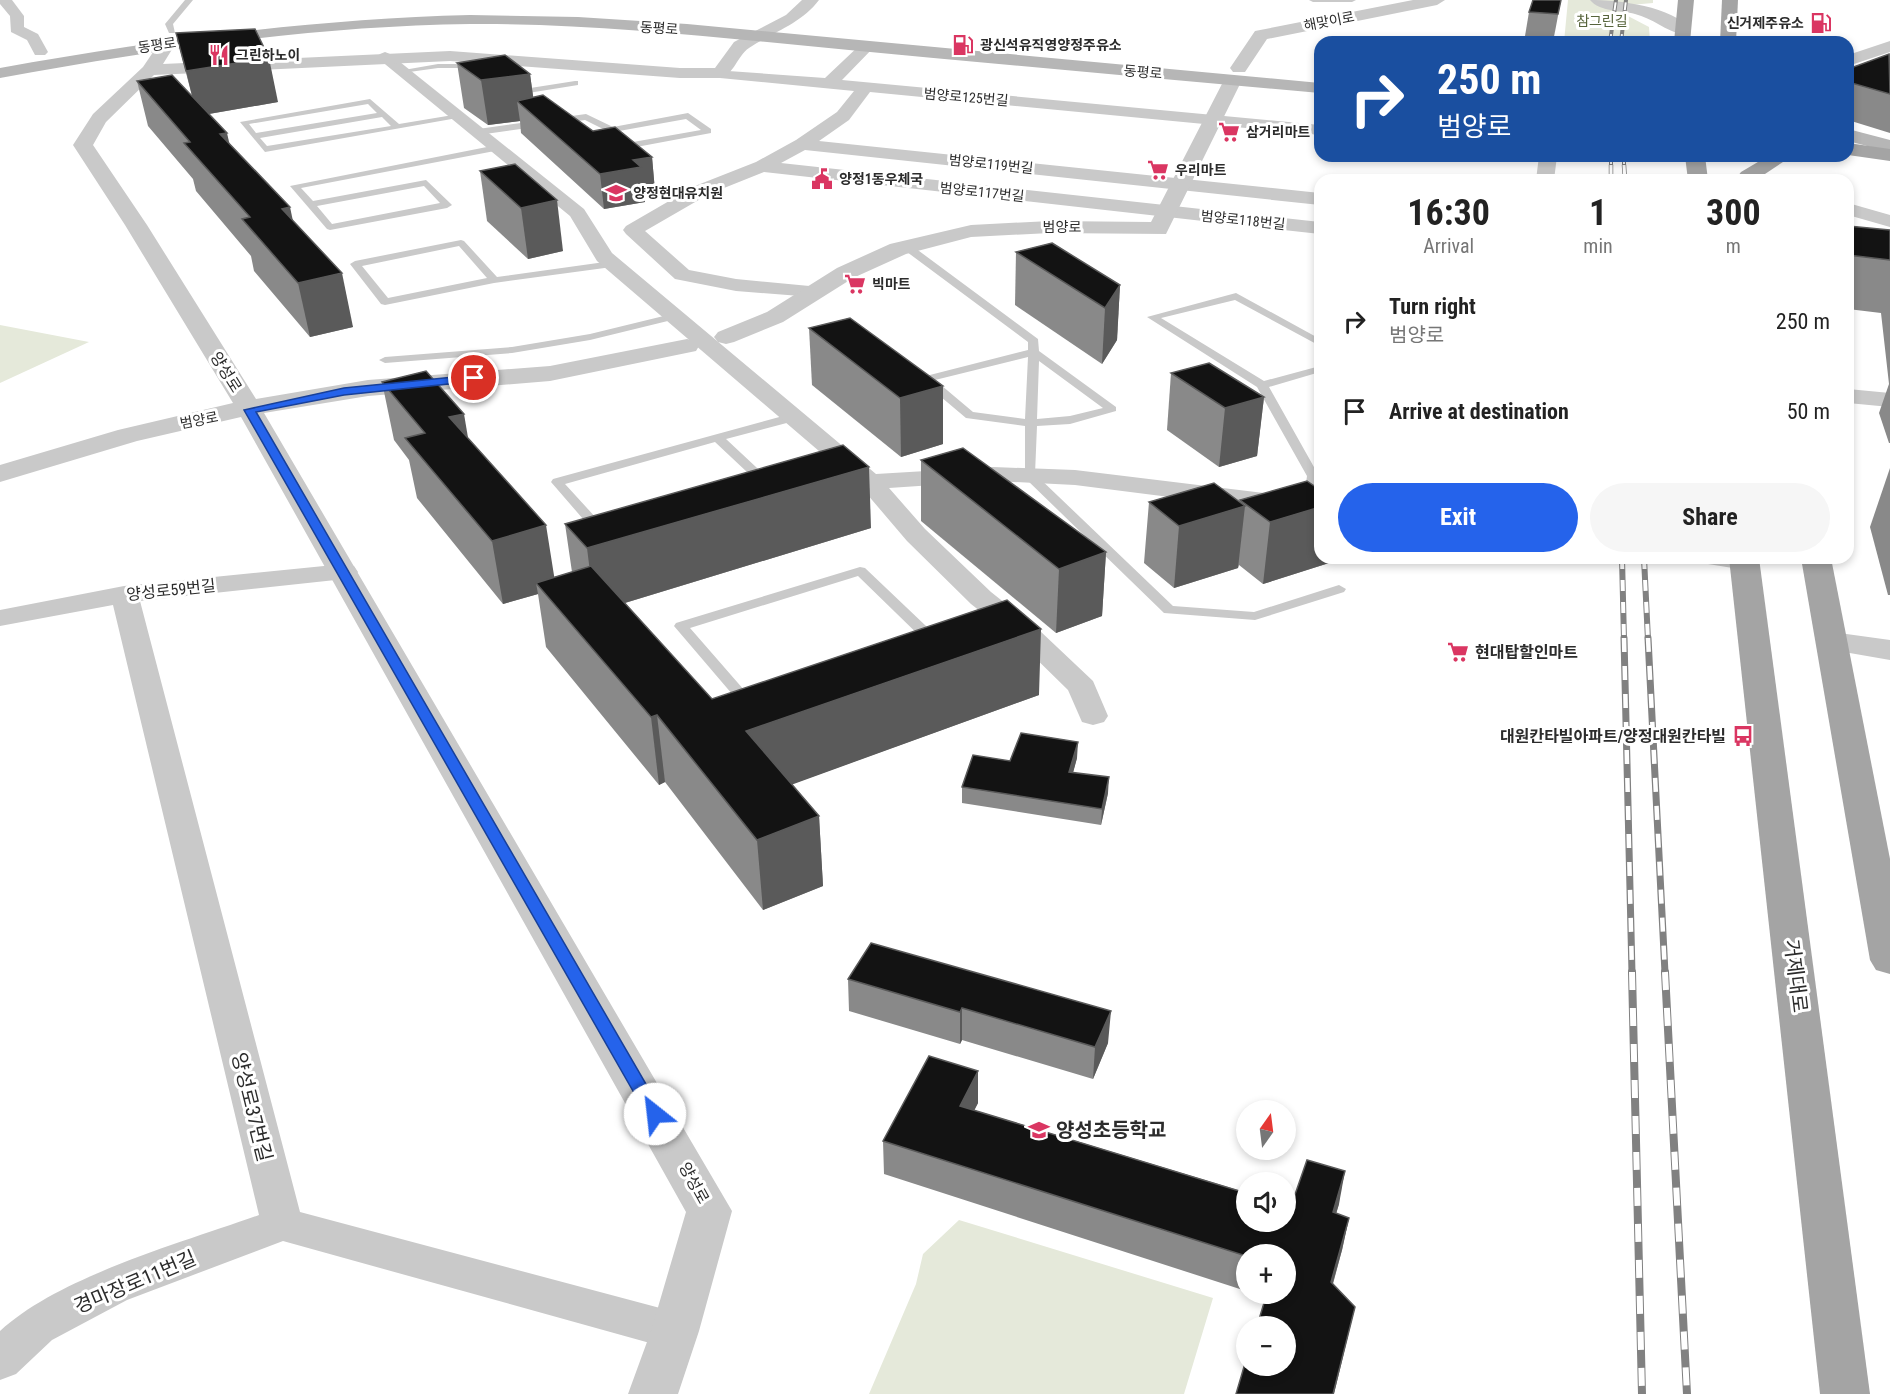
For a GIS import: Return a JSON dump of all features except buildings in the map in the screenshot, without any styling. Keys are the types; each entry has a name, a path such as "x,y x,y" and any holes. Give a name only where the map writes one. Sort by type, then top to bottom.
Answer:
{"main road":[{"path":"1682,36 1686,0"},
{"path":"1728,36 1730,0"},
{"name":"동평로","path":"0,60 40,52 351,14 483,10 599,13 777,26 1236,74 1314,87"},
{"name":"동평로","path":"0,73 170,37 440,20 609,24 1236,74 1314,75"},
{"path":"1854,141 1890,146"},
{"path":"1854,142 1890,155"},
{"path":"1754,174 1773,162"},
{"name":"거제대로","path":"1736,564 1845,1394"},
{"path":"1817,564 1890,960"}],"street":[{"path":"4,0 17,16 16,29 33,37 40,52"},
{"path":"150,70 385,57 450,56 680,73 720,73 740,46 792,18 811,0"},
{"name":"해맞이로","path":"1236,74 1261,35 1437,0"},
{"path":"1598,0 1604,4 1638,10 1664,18 1682,36"},
{"name":"양성로","path":"170,37 150,70 87,132 83,145 136,225 250,410 710,1211 675,1331 652,1394"},
{"path":"828,83 867,46"},
{"path":"1854,59 1890,46"},
{"path":"385,57 577,213 604,257 870,482 985,612 1029,636 1082,687 1093,716"},
{"name":"범양로125번길","path":"720,73 1314,129"},
{"name":"범양로","path":"726,337 775,317 845,273 907,247 970,231 1050,227 1158,229 1236,74"},
{"path":"594,238 633,230 702,190 762,166 802,144 843,116 865,88"},
{"name":"범양로119번길","path":"802,144 1314,198"},
{"name":"범양로117번길","path":"762,166 1166,212"},
{"path":"1854,211 1890,221"},
{"name":"범양로118번길","path":"1166,212 1314,227"},
{"path":"633,230 682,275 736,285 813,291"},
{"name":"범양로","path":"0,474 66,452 152,429 367,388 435,380 531,376 621,362 687,346"},
{"path":"1854,397 1890,400"},
{"path":"870,482 992,474 1029,475 1127,483 1314,508"},
{"name":"양성로59번길","path":"0,618 124,594 344,572"},
{"name":"양성로37번길","path":"124,594 282,1224"},
{"path":"1832,642 1890,650"},
{"path":"282,1224 675,1331"},
{"name":"경마장로11번길","path":"0,1360 36,1326 112,1287 282,1224"}],"lane":[{"name":"동평로","path":"170,37 169,24 189,0"},
{"path":"1313,0 1352,0"},
{"path":"402,71 438,66 490,68"},
{"path":"509,81 522,92 575,83"},
{"path":"397,127 370,100 244,122 265,149 459,117"},
{"path":"254,136 384,114"},
{"path":"478,132 586,117 612,130 631,145 708,131 688,116 612,130"},
{"path":"312,204 426,183 447,205 330,227 295,186 497,148"},
{"path":"494,280 460,243 355,264 385,302 494,280 612,264"},
{"path":"907,247 1034,340 1029,475 1169,610 1255,616 1339,589"},
{"path":"1314,341 1236,296 1152,317 1262,385 1313,477 1314,508"},
{"path":"385,360 512,350 590,337 676,316"},
{"path":"1034,352 1112,409 1070,420 1031,423 970,415 926,379 1034,352"},
{"path":"1262,385 1314,371"},
{"path":"612,542 557,482 794,417"},
{"path":"717,438 778,493 766,496"},
{"path":"860,571 923,630 942,649 754,712 681,626 860,571"},
{"path":"923,630 943,624"}],"green space":[{"name":"참그린길","path":"1568,0 1653,0 1653,3 1630,5 1628,16 1649,27 1650,36 1565,36"},
{"path":"0,325 89,342 0,383"},
{"path":"959,1220 1213,1298 1184,1394 869,1394 916,1284 923,1254"}],"railway":[{"path":"1611,36 1616,0"},
{"path":"1622,36 1626,0"},
{"path":"1611,162 1611,174"},
{"path":"1624,165 1625,174"},
{"path":"1622,564 1624,640"},
{"path":"1644,564 1648,640"},
{"path":"1624,638 1632,973"},
{"path":"1648,638 1665,973"},
{"path":"1632,972 1642,1394"},
{"path":"1665,972 1687,1394"}],"place":[{"name":"신거제주유소","path":"1821,23"},
{"name":"광신석유직영양정주유소","path":"963,45"},
{"name":"그린하노이","path":"219,55"},
{"name":"삼거리마트","path":"1229,132"},
{"name":"우리마트","path":"1158,170"},
{"name":"양정1동우체국","path":"822,179"},
{"name":"양정현대유치원","path":"616,193"},
{"name":"빅마트","path":"855,284"},
{"name":"현대탑할인마트","path":"1458,652"},
{"name":"대원칸타빌아파트/양정대원칸타빌","path":"1743,736"},
{"name":"양성초등학교","path":"1039,1130"}],"route":[{"path":"474,378 435,380 344,391 250,410 655,1114"}]}
